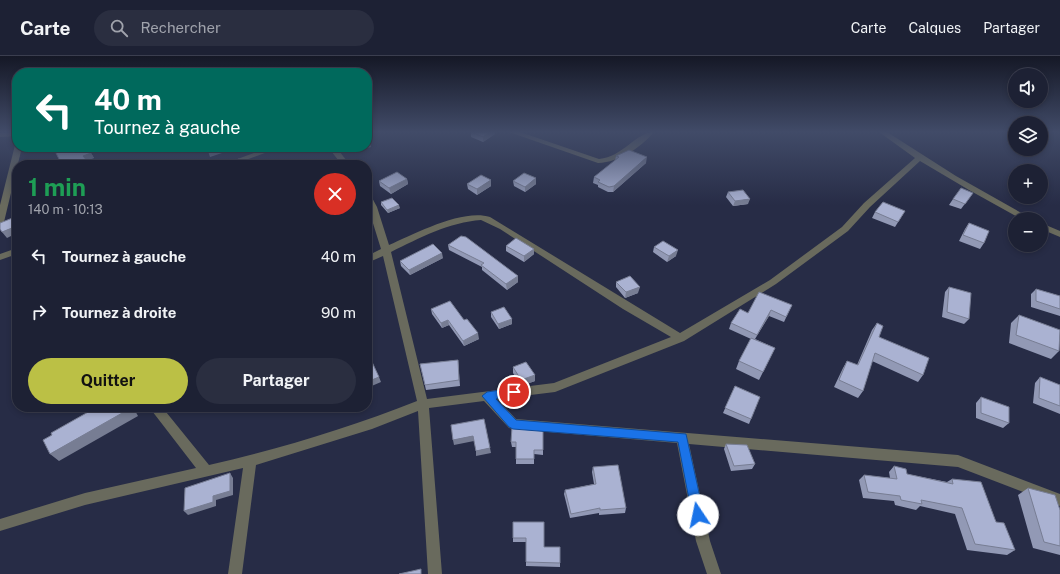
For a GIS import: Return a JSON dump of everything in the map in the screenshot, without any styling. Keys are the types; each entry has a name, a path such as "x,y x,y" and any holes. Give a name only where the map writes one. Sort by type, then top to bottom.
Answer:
{"street":[{"path":"239,160 250,156"},
{"path":"584,156 606,162 617,156"},
{"path":"916,156 971,190 1014,212"},
{"path":"0,525 85,499 250,461 372,424 423,404 555,387 680,338 773,282 845,230 867,205 919,158"},
{"path":"0,222 3,193 12,165"},
{"path":"372,204 386,249 423,404 435,574"},
{"path":"372,257 386,249 465,219 476,217 488,219 504,227 626,306 680,338"},
{"path":"1048,229 1060,234"},
{"path":"0,258 12,253"},
{"path":"487,396 513,424 958,461 1060,500"},
{"path":"159,412 206,471"},
{"path":"682,438 703,541 714,574"},
{"path":"235,574 250,461"}],"building":[{"path":"58,156 83,156 86,160 60,160"},
{"path":"617,156 647,157 614,186 609,187 598,182 600,180 594,177 619,157"},
{"path":"397,172 407,179 389,188 379,181"},
{"path":"524,173 536,178 525,187 513,181"},
{"path":"481,175 491,180 477,189 467,184"},
{"path":"961,188 973,193 965,204 953,199"},
{"path":"743,190 750,199 735,201 728,192"},
{"path":"392,198 399,205 387,210 381,202"},
{"path":"883,202 905,211 898,222 875,212"},
{"path":"12,218 12,228 2,232 0,229 0,223"},
{"path":"969,223 989,231 984,243 963,235"},
{"path":"461,236 466,237 518,276 506,284 481,265 484,263 448,245"},
{"path":"516,238 534,249 524,256 506,246"},
{"path":"663,241 678,250 669,256 654,247"},
{"path":"433,244 442,253 409,270 400,261"},
{"path":"630,276 640,287 626,292 616,282"},
{"path":"949,287 971,293 969,319 947,312"},
{"path":"1036,289 1060,296 1060,309 1036,301"},
{"path":"759,292 792,305 786,317 771,310 757,335 731,323 740,309 748,313"},
{"path":"450,301 464,320 467,319 478,333 463,341 448,320 441,323 431,309"},
{"path":"504,307 512,319 498,324 491,312"},
{"path":"1019,315 1060,330 1059,351 1016,335"},
{"path":"877,323 883,326 879,337 929,358 923,375 875,353 863,391 839,380 847,361 858,365"},
{"path":"751,338 775,348 763,372 739,361"},
{"path":"458,360 459,380 425,385 420,364"},
{"path":"372,362 379,377 372,380"},
{"path":"526,362 535,375 521,380 513,367"},
{"path":"1040,377 1060,385 1060,406 1039,398"},
{"path":"735,386 760,397 751,419 725,408"},
{"path":"981,397 1009,407 1009,423 981,413"},
{"path":"88,412 124,412 50,454 43,440 52,435 51,433"},
{"path":"484,419 490,448 476,451 473,436 453,440 451,425"},
{"path":"512,427 543,428 543,450 534,450 534,459 516,459 516,442 511,442"},
{"path":"726,444 747,445 755,464 734,466"},
{"path":"618,465 626,508 600,510 600,508 571,514 565,490 596,484 593,467"},
{"path":"894,466 906,469 907,474 953,484 952,479 981,482 996,522 1004,523 1015,550 975,544 962,508 921,500 922,504 901,500 900,496 868,492 864,475 897,479"},
{"path":"230,473 230,491 213,496 213,502 184,511 185,488"},
{"path":"1028,488 1055,495 1060,510 1060,546 1044,542"},
{"path":"513,522 544,522 544,547 560,547 560,563 526,562 526,538 513,538"},
{"path":"421,569 421,574 399,574"}],"route":[{"path":"514,392 487,396 513,424 682,438 698,515"}]}
